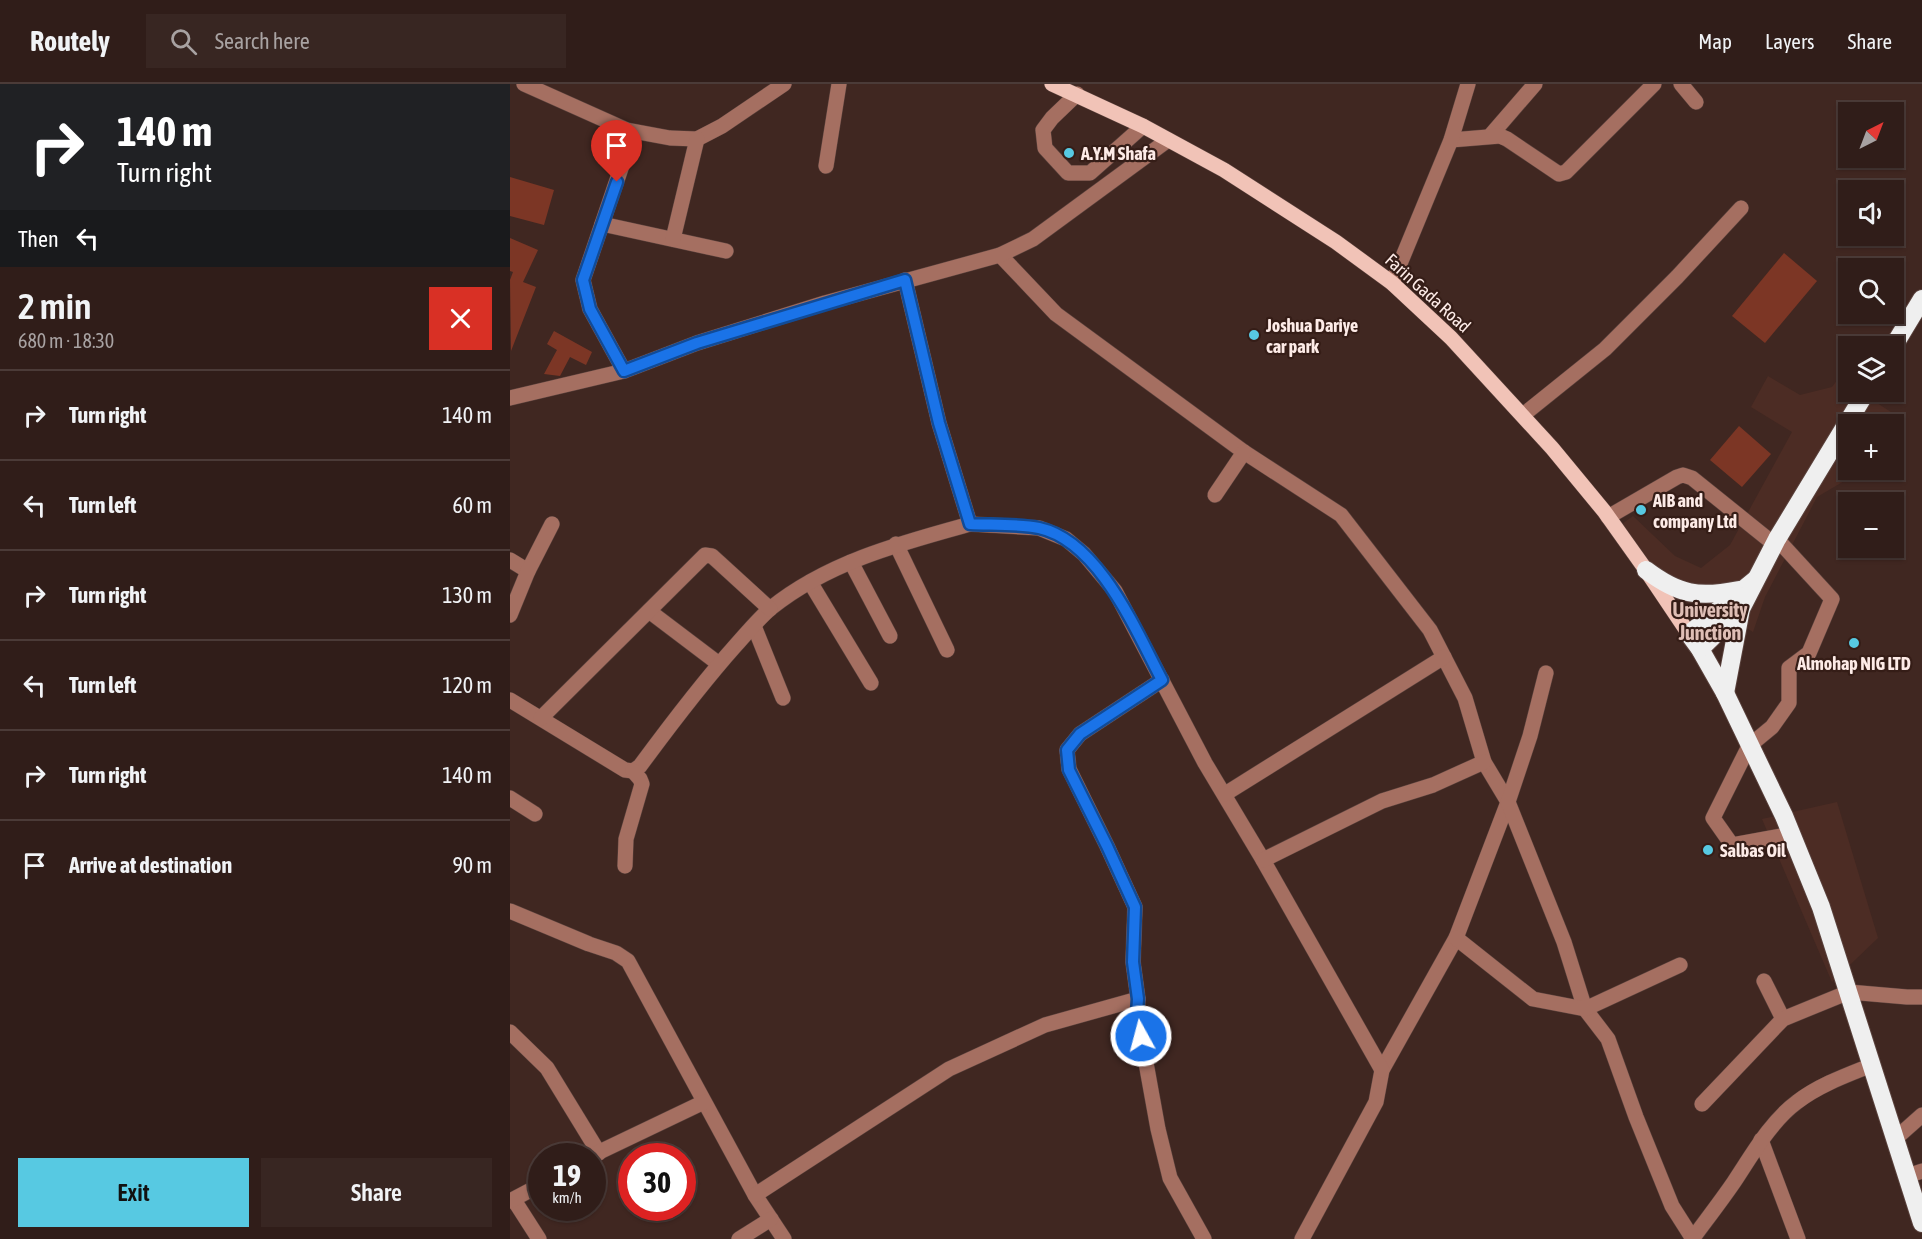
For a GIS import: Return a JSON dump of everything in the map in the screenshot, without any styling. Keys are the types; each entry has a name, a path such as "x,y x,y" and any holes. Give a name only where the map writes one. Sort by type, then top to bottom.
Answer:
{"highway":[{"path":"1900,336 1922,299"},
{"path":"1695,641 1748,585 1860,402"},
{"path":"1646,570 1664,583 1681,591 1695,594 1721,594 1748,585"},
{"path":"1725,693 1741,609 1748,585"},
{"path":"1695,641 1741,609"},
{"path":"1695,641 1725,693 1792,834 1821,907 1895,1138 1915,1173 1922,1223"}],"main road":[{"name":"Farin Gada Road","path":"1052,84 1143,126 1224,170 1336,242 1392,283 1451,338 1552,448 1608,517 1695,641"}],"street":[{"path":"524,84 627,130 670,138 697,139 722,126 784,84"},
{"path":"826,166 839,84"},
{"path":"1392,283 1451,140 1468,84"},
{"path":"1490,136 1534,84"},
{"path":"1451,140 1500,136 1559,174 1566,172 1654,84"},
{"path":"1681,84 1696,102"},
{"path":"1077,94 1052,118 1044,130 1045,148 1068,173 1090,173 1143,126"},
{"path":"624,371 590,309 583,280 631,139 627,130"},
{"path":"673,239 697,139"},
{"path":"510,398 624,371 697,343 905,280 1000,255 1033,239 1168,140"},
{"path":"1523,415 1605,349 1677,277 1741,208"},
{"path":"602,224 726,250"},
{"path":"1000,255 1056,314 1244,452 1341,515 1430,630 1465,698 1484,762 1508,802 1564,942 1585,1009 1608,1039 1672,1206 1693,1238 1761,1140 1797,1101 1834,1081 1872,1065"},
{"path":"905,280 939,423 970,524"},
{"path":"1215,495 1244,452"},
{"path":"1608,517 1677,477 1692,478 1776,542 1832,599 1809,653 1789,668 1789,703 1772,727 1749,746 1713,818 1732,845 1792,834"},
{"path":"510,615 528,571 552,524"},
{"path":"633,771 640,766 719,664 754,626 770,609 810,582 896,544 970,524 1039,528 1066,539 1084,554 1115,591 1205,764 1225,794 1382,1070"},
{"path":"896,544 947,650"},
{"path":"541,718 705,555 708,554 770,609"},
{"path":"510,560 528,571"},
{"path":"851,562 890,636"},
{"path":"810,582 871,683"},
{"path":"649,611 719,664"},
{"path":"754,626 783,698"},
{"path":"1225,794 1444,657"},
{"path":"1302,1239 1376,1102 1382,1070 1456,938 1508,802 1530,736 1546,673"},
{"path":"1162,680 1080,734 1067,750 1069,770 1135,907 1133,962 1138,999 1137,1013 1158,1129 1170,1178 1204,1239"},
{"path":"510,700 625,770 633,771 640,779 642,784 626,839 624,866"},
{"path":"1263,860 1382,801 1433,785 1484,762"},
{"path":"510,798 535,814"},
{"path":"510,911 616,953 628,961 755,1195 784,1239"},
{"path":"1456,938 1533,999 1585,1009 1680,965"},
{"path":"1764,981 1784,1019"},
{"path":"1702,1104 1784,1019 1849,992 1922,997"},
{"path":"755,1195 948,1069 1045,1025 1138,999"},
{"path":"510,1032 547,1068 589,1143"},
{"path":"606,1149 704,1102"},
{"path":"1895,1138 1922,1116"},
{"path":"1761,1140 1798,1239"},
{"path":"528,1191 512,1200 539,1239"},
{"path":"739,1239 771,1219"}],"shaded area":[{"path":"1768,376 1800,395 1832,387 1838,379 1838,402 1876,402 1894,414 1838,414 1838,480 1846,480 1817,497 1765,597 1753,632 1657,571 1622,524 1633,516 1675,556 1701,568 1730,545 1792,432 1751,407"},
{"path":"1837,802 1878,938 1832,982 1762,819"}],"building":[{"path":"510,177 554,190 544,225 510,216"},
{"path":"510,238 538,250 523,282 536,287 511,351 510,280 513,272 510,271"},
{"path":"1784,253 1817,281 1765,343 1732,316"},
{"path":"554,331 592,352 586,365 570,357 560,376 544,374 557,350 547,344"},
{"path":"1739,426 1771,454 1742,487 1710,460"}],"place":[{"name":"A.Y.M Shafa","path":"1069,153"},
{"name":"Joshua Dariye car park","path":"1254,335"},
{"name":"AIB and company Ltd","path":"1641,510"},
{"name":"Almohap NIG LTD","path":"1854,643"},
{"name":"Salbas Oil","path":"1708,850"}],"district":[{"name":"University Junction","path":"1710,620"}],"route":[{"path":"617,182 583,280 590,309 624,371 697,343 905,280 939,423 970,524 1039,528 1066,539 1084,554 1115,591 1162,680 1080,734 1067,750 1069,770 1135,907 1133,962 1141,1036"}]}
